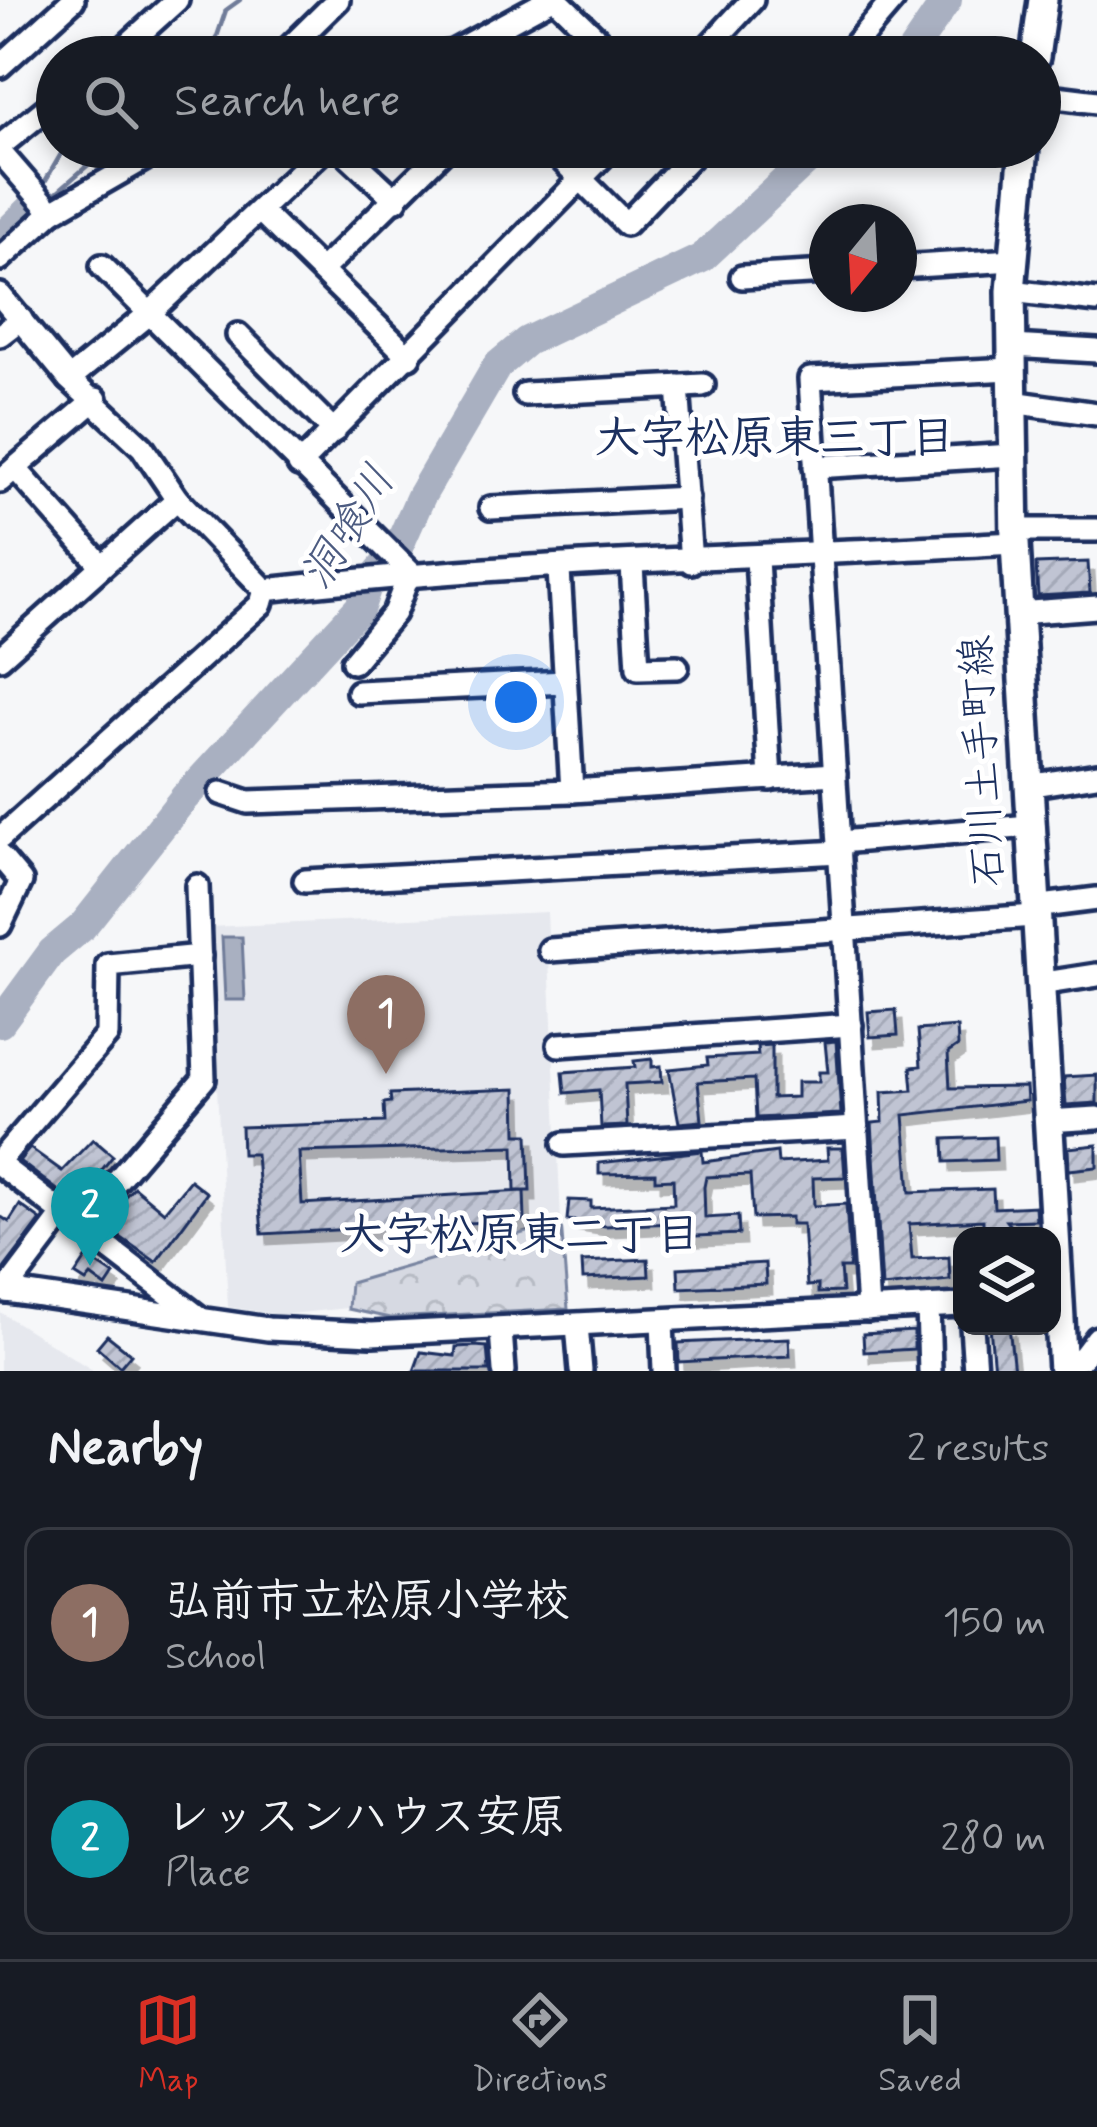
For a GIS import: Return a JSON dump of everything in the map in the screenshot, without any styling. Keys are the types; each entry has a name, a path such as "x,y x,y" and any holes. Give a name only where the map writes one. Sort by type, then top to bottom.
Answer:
{"main road":[{"path":"1038,36 1043,0"},
{"name":"石川土手町線","path":"1022,168 1011,291 1015,536 1052,1227"},
{"name":"石川土手町線","path":"1059,1335 1063,1366"}],"street":[{"path":"137,36 177,0"},
{"path":"301,36 338,0"},
{"path":"484,36 553,0 593,36"},
{"path":"721,36 752,0"},
{"path":"862,36 893,0"},
{"path":"0,66 71,1"},
{"path":"1061,98 1097,102"},
{"path":"36,118 0,149 52,212"},
{"path":"0,259 52,212 128,168"},
{"path":"70,379 149,314 305,168"},
{"path":"362,168 396,200"},
{"path":"322,270 427,168"},
{"path":"570,168 626,224 680,168"},
{"path":"299,465 593,168"},
{"path":"261,212 409,357"},
{"path":"917,266 1012,260"},
{"path":"102,266 410,572"},
{"path":"742,277 809,273"},
{"path":"1011,291 1097,301"},
{"path":"0,296 70,379 142,447 177,499 265,590"},
{"path":"0,335 21,319"},
{"path":"238,335 334,431"},
{"path":"868,1310 810,379 1097,351"},
{"path":"525,394 704,385"},
{"path":"678,386 691,562"},
{"path":"96,399 8,474 102,566"},
{"path":"1012,402 1097,414"},
{"path":"815,467 1013,455"},
{"path":"491,508 687,498"},
{"path":"0,658 177,499"},
{"path":"265,590 410,572 757,559 1097,530"},
{"path":"757,559 770,779"},
{"path":"632,566 638,668 677,667"},
{"path":"559,569 572,791"},
{"path":"353,662 394,613 410,572"},
{"path":"0,838 261,604 265,590"},
{"path":"1018,613 1097,607"},
{"path":"358,692 565,682"},
{"path":"221,793 248,802 572,791 836,774"},
{"path":"1028,786 1097,775"},
{"path":"305,880 840,847 1030,826"},
{"path":"0,856 21,881 0,925"},
{"path":"3,1291 204,1079 197,886"},
{"path":"550,950 845,930 1034,912 1097,899"},
{"path":"200,956 107,965 106,1036 0,1162 202,1320"},
{"path":"1039,984 1097,976"},
{"path":"560,1045 851,1025"},
{"path":"1047,1121 1097,1118"},
{"path":"564,1144 857,1128"},
{"path":"3,1291 202,1320 339,1333 501,1330 953,1305"},
{"path":"928,1306 930,1371"},
{"path":"662,1321 664,1371"},
{"path":"577,1325 581,1371"},
{"path":"501,1330 504,1371"},
{"path":"973,1335 975,1371"},
{"path":"1063,1366 1082,1358 1097,1338"}],"shaded area":[{"path":"547,912 561,1221 350,1282 347,1308 281,1315 228,1307 209,927"},
{"path":"0,1312 94,1371 0,1371"}],"green space":[{"path":"561,1222 568,1309 390,1318 348,1309 350,1283"}],"water":[{"path":"222,937 242,937 245,1000 225,1000"}],"building":[{"path":"1088,562 1090,593 1038,596 1036,564"},
{"path":"896,1010 898,1035 870,1037 868,1012"},
{"path":"957,1027 958,1046 948,1053 950,1088 1026,1087 1027,1101 904,1115 910,1192 993,1189 994,1208 1035,1206 1036,1220 1006,1221 1011,1227 983,1227 983,1220 909,1224 912,1259 949,1257 950,1280 882,1287 872,1123 883,1122 882,1092 913,1090 911,1067 921,1066 918,1030"},
{"path":"836,1041 841,1114 756,1118 754,1079 698,1082 702,1121 679,1123 669,1069 708,1065 707,1058 758,1055 757,1046 772,1045 772,1098 797,1097 797,1082 819,1082 819,1072 828,1072 825,1042"},
{"path":"652,1059 652,1067 661,1066 662,1082 625,1084 627,1126 601,1127 599,1090 565,1093 563,1072 635,1067 634,1061"},
{"path":"1097,1075 1097,1103 1066,1105 1064,1077"},
{"path":"516,1089 517,1134 528,1134 530,1191 524,1191 525,1220 262,1234 256,1154 242,1154 241,1127 385,1122 384,1103 391,1102 390,1094","holes":["514,1146 515,1191 524,1191 302,1204 299,1152"]},
{"path":"995,1137 996,1160 945,1162 944,1139"},
{"path":"93,1139 113,1156 88,1187 82,1181 68,1198 19,1161 30,1148 62,1171"},
{"path":"1097,1145 1097,1167 1069,1170 1068,1148"},
{"path":"827,1148 843,1148 845,1177 813,1178 814,1206 846,1204 850,1260 849,1268 840,1268 842,1292 818,1293 818,1285 807,1286 803,1224 791,1224 791,1217 753,1218 750,1175 706,1177 704,1187 705,1218 738,1216 739,1234 675,1237 674,1223 605,1226 567,1220 569,1200 591,1201 591,1208 674,1204 673,1179 655,1180 655,1173 599,1174 599,1163 702,1151 703,1162 777,1152 778,1163 828,1160"},
{"path":"190,1180 207,1193 156,1262 100,1223 134,1187 164,1212"},
{"path":"20,1205 41,1220 0,1274 0,1216 9,1222"},
{"path":"87,1257 114,1275 106,1287 91,1276 86,1282 75,1275"},
{"path":"648,1259 649,1276 583,1279 582,1262"},
{"path":"765,1263 766,1284 679,1288 678,1268"},
{"path":"914,1331 914,1349 864,1352 863,1334"},
{"path":"107,1335 131,1354 120,1367 97,1347"},
{"path":"991,1335 1010,1335 1014,1371 994,1371"},
{"path":"789,1338 790,1356 679,1362 678,1343"},
{"path":"456,1347 487,1347 489,1371 414,1371 421,1352 455,1356"}],"waterway":[{"path":"217,36 226,10 240,0"},
{"name":"洞喰川","path":"922,36 947,0"},
{"path":"40,190 53,168"},
{"path":"50,198 85,168"},
{"name":"洞喰川","path":"0,1023 52,952 82,927 184,798 360,607 367,586 397,550 421,496 497,366 527,341 702,258 798,168"},
{"path":"0,239 33,207"}],"place":[{"name":"弘前市立松原小学校","path":"386,1074"},
{"name":"レッスンハウス安原","path":"90,1266"}],"district":[{"name":"大字松原東三丁目","path":"775,439"},
{"name":"大字松原東二丁目","path":"520,1236"}]}
